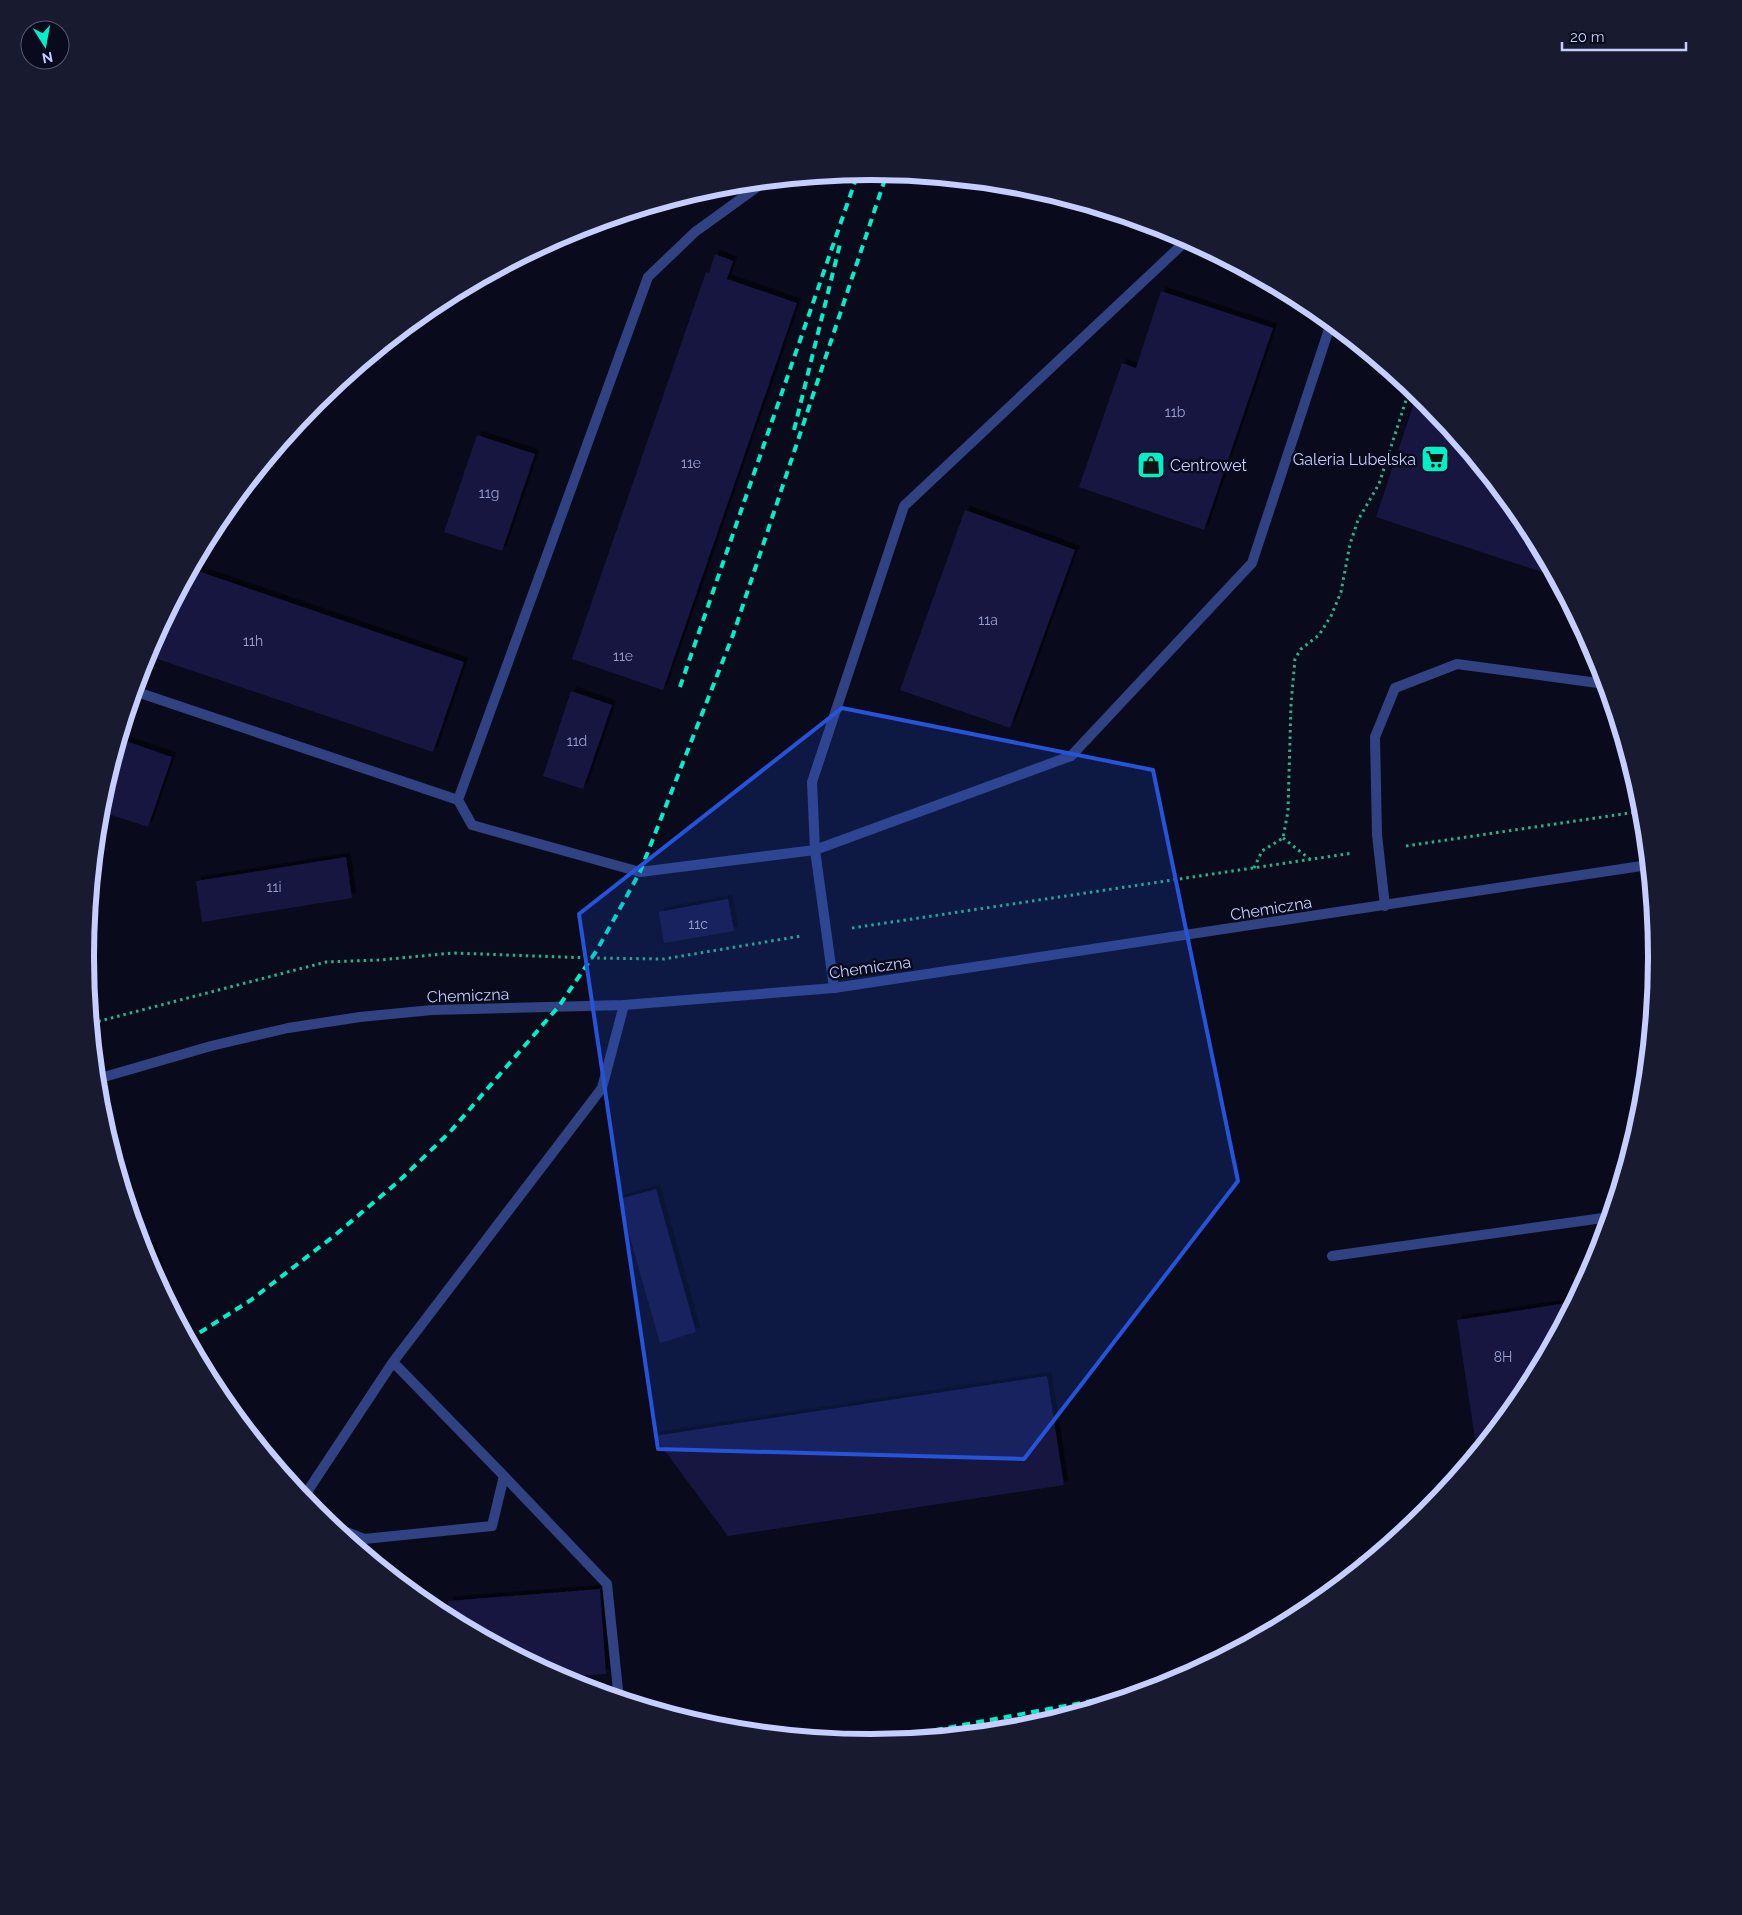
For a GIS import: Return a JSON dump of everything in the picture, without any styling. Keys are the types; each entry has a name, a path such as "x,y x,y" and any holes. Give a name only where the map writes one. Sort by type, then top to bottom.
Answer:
{"street":[{"path":"458,800 648,277 695,232 754,190"},
{"path":"834,988 814,850 812,782 904,506 1182,245"},
{"path":"141,693 458,800 472,825 640,872 814,850 1071,756 1252,563 1329,330"},
{"path":"1385,906 1378,850 1375,737 1395,688 1457,664 1598,683"},
{"name":"Chemiczna","path":"103,1077 211,1046 288,1028 360,1017 432,1010 624,1005 834,988 1643,866"},
{"path":"307,1492 393,1362 602,1088 624,1005"},
{"path":"1332,1256 1603,1218"},
{"path":"393,1362 607,1584 618,1690 615,1692"},
{"path":"349,1533 364,1539 492,1526 504,1476"}],"path":[{"path":"1254,869 1262,851 1282,838 1288,811 1291,704 1295,659 1301,649 1319,635 1331,616 1341,592 1350,544 1358,520 1379,484 1408,396"},
{"path":"96,1023 326,962 380,960 452,953 664,959 826,932 1634,812"},
{"path":"1282,838 1311,860"}],"highlighted area":[{"path":"842,708 1153,770 1238,1181 1024,1459 658,1449 579,914"}],"building":[{"path":"715,254 733,261 727,279 797,303 663,690 572,659 706,272 709,273"},
{"path":"1161,291 1273,328 1204,530 1079,487 1122,363 1136,368"},
{"name":"Galeria Lubelska","path":"1414,402 1488,484 1546,573 1376,517"},
{"path":"477,435 535,454 502,551 444,532"},
{"path":"965,510 1075,550 1010,728 900,690"},
{"path":"197,571 464,662 433,752 154,658"},
{"path":"571,691 612,705 583,789 543,776"},
{"path":"125,741 172,757 148,827 108,814"},
{"path":"346,857 352,898 202,922 196,881"},
{"path":"728,899 734,931 664,943 659,912"},
{"path":"656,1189 696,1332 660,1343 619,1199"},
{"path":"152,1246 157,1263 153,1255 150,1247"},
{"path":"1567,1303 1544,1346 1517,1389 1476,1445 1457,1320"},
{"path":"1047,1376 1064,1485 728,1536 654,1436"},
{"path":"600,1589 606,1674 574,1676 527,1655 482,1631 448,1610 448,1601"}],"railway":[{"path":"680,687 855,181"},
{"path":"193,1337 251,1300 334,1236 399,1181 450,1132 559,1006 597,950 640,872 733,635 884,181"},
{"path":"794,430 841,240"},
{"path":"919,1733 1105,1699"}],"place":[{"name":"Galeria Lubelska","path":"1435,459"},
{"name":"Centrowet","path":"1151,465"}]}
